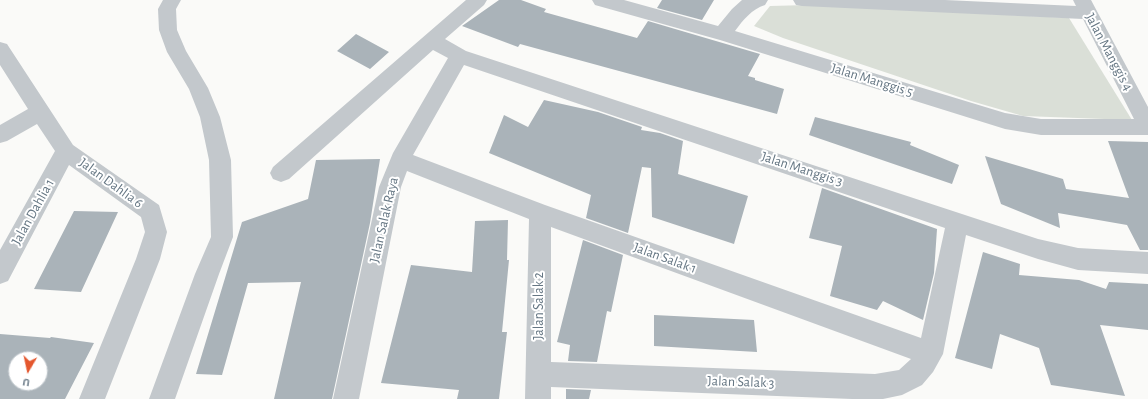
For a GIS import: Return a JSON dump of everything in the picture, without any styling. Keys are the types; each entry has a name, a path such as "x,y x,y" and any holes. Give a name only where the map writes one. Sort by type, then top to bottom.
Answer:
{"street":[{"path":"162,399 206,274 222,237 220,160 210,117 198,88 176,52 168,30 167,9 172,0"},
{"path":"281,173 478,0"},
{"name":"Jalan Manggis 5","path":"601,0 633,4 722,34 1005,121 1041,127 1148,126"},
{"path":"722,34 744,8 754,1 759,0"},
{"path":"802,0 1085,6"},
{"name":"Jalan Manggis 4","path":"1085,6 1148,126"},
{"name":"Jalan Manggis 3","path":"431,40 459,56 958,221 1038,249 1078,259 1148,263"},
{"name":"Jalan Dahlia 6","path":"0,49 66,151 151,212 156,232 148,259 92,399"},
{"name":"Jalan Salak Raya","path":"346,399 390,187 400,159 459,56"},
{"path":"0,135 41,112"},
{"name":"Jalan Dahlia 1","path":"0,273 66,151"},
{"name":"Jalan Salak 1","path":"400,159 540,213 930,354"},
{"name":"Jalan Salak 2","path":"538,399 540,213"},
{"path":"930,354 958,221"},
{"name":"Jalan Salak 3","path":"539,374 875,387 900,384 918,373 930,354"}],"shaded area":[{"path":"808,5 1069,18 1132,120 1023,116 971,101 783,38 754,26 770,6"}],"building":[{"path":"499,0 521,0 546,9 544,12 637,38 648,21 760,54 748,76 755,78 755,80 784,89 777,114 520,44 518,47 462,26"},
{"path":"662,0 714,0 702,20 657,8"},
{"path":"356,34 389,52 370,69 337,51"},
{"path":"544,100 598,112 642,127 641,130 660,133 683,141 678,174 748,196 734,244 652,217 651,168 642,167 628,233 586,218 591,195 489,153 504,115 528,127"},
{"path":"815,117 911,142 910,145 959,165 952,184 809,135"},
{"path":"1108,141 1148,142 1148,250 1140,250 1127,225 1058,213 1060,228 1001,204 985,156 1063,179 1066,189 1129,198"},
{"path":"380,159 370,223 332,399 274,399 301,282 248,283 222,375 196,374 242,222 308,199 316,160"},
{"path":"822,188 937,229 934,273 923,320 883,301 877,310 830,296 842,246 809,238"},
{"path":"74,211 118,212 81,292 34,289"},
{"path":"508,220 507,260 509,260 502,332 507,332 499,399 457,399 459,390 381,383 411,265 472,272 475,221"},
{"path":"583,240 623,255 611,312 607,311 597,362 568,361 570,345 557,342"},
{"path":"983,252 1020,264 1019,275 1079,280 1106,289 1109,282 1148,284 1148,330 1100,325 1125,396 1051,385 1039,348 1000,334 992,369 955,358"},
{"path":"654,315 754,320 757,352 654,346"},
{"path":"0,334 51,337 94,343 65,399 0,399"},
{"path":"566,389 591,390 589,399 566,399"}]}
